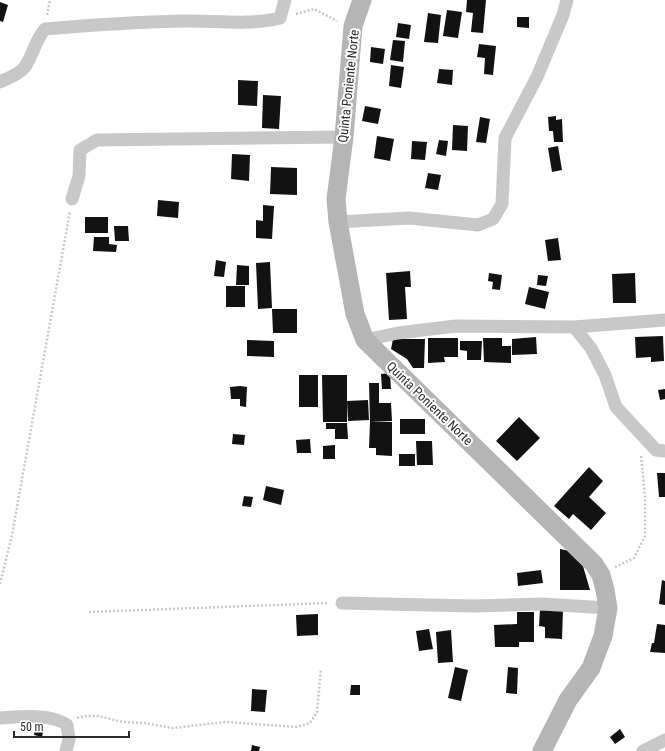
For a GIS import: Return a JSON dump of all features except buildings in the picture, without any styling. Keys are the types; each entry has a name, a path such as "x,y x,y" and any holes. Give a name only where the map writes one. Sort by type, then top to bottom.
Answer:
{"street":[{"path":"0,82 17,74 24,67 40,35 45,29 102,24 176,21 265,22 280,18 285,0"},
{"name":"Quinta Poniente Norte","path":"362,0 353,26 344,137 336,199 338,222 355,314 365,340 594,564 601,575 605,590 608,608 603,636 591,668 568,700 542,751"},
{"path":"338,222 409,218 478,225 493,219 502,204 505,138 537,77 563,15 567,0"},
{"path":"72,199 79,176 80,150 97,140 344,137"},
{"path":"365,340 456,326 574,327 665,320"},
{"path":"574,327 591,348 605,375 616,406 656,450 665,451"},
{"path":"342,603 474,606 542,604 608,608"},
{"path":"0,718 32,717 61,720 67,725 69,738 66,751"},
{"path":"643,751 665,740"}],"path":[{"path":"280,18 314,9 341,23 353,26"},
{"path":"0,584 12,535 72,199"},
{"path":"601,575 634,558 645,536 646,497 639,432"},
{"path":"89,612 342,603"},
{"path":"67,725 73,719 86,716 98,716 123,722 144,723 172,728 226,722 297,727 310,723 317,712 321,669"}]}
